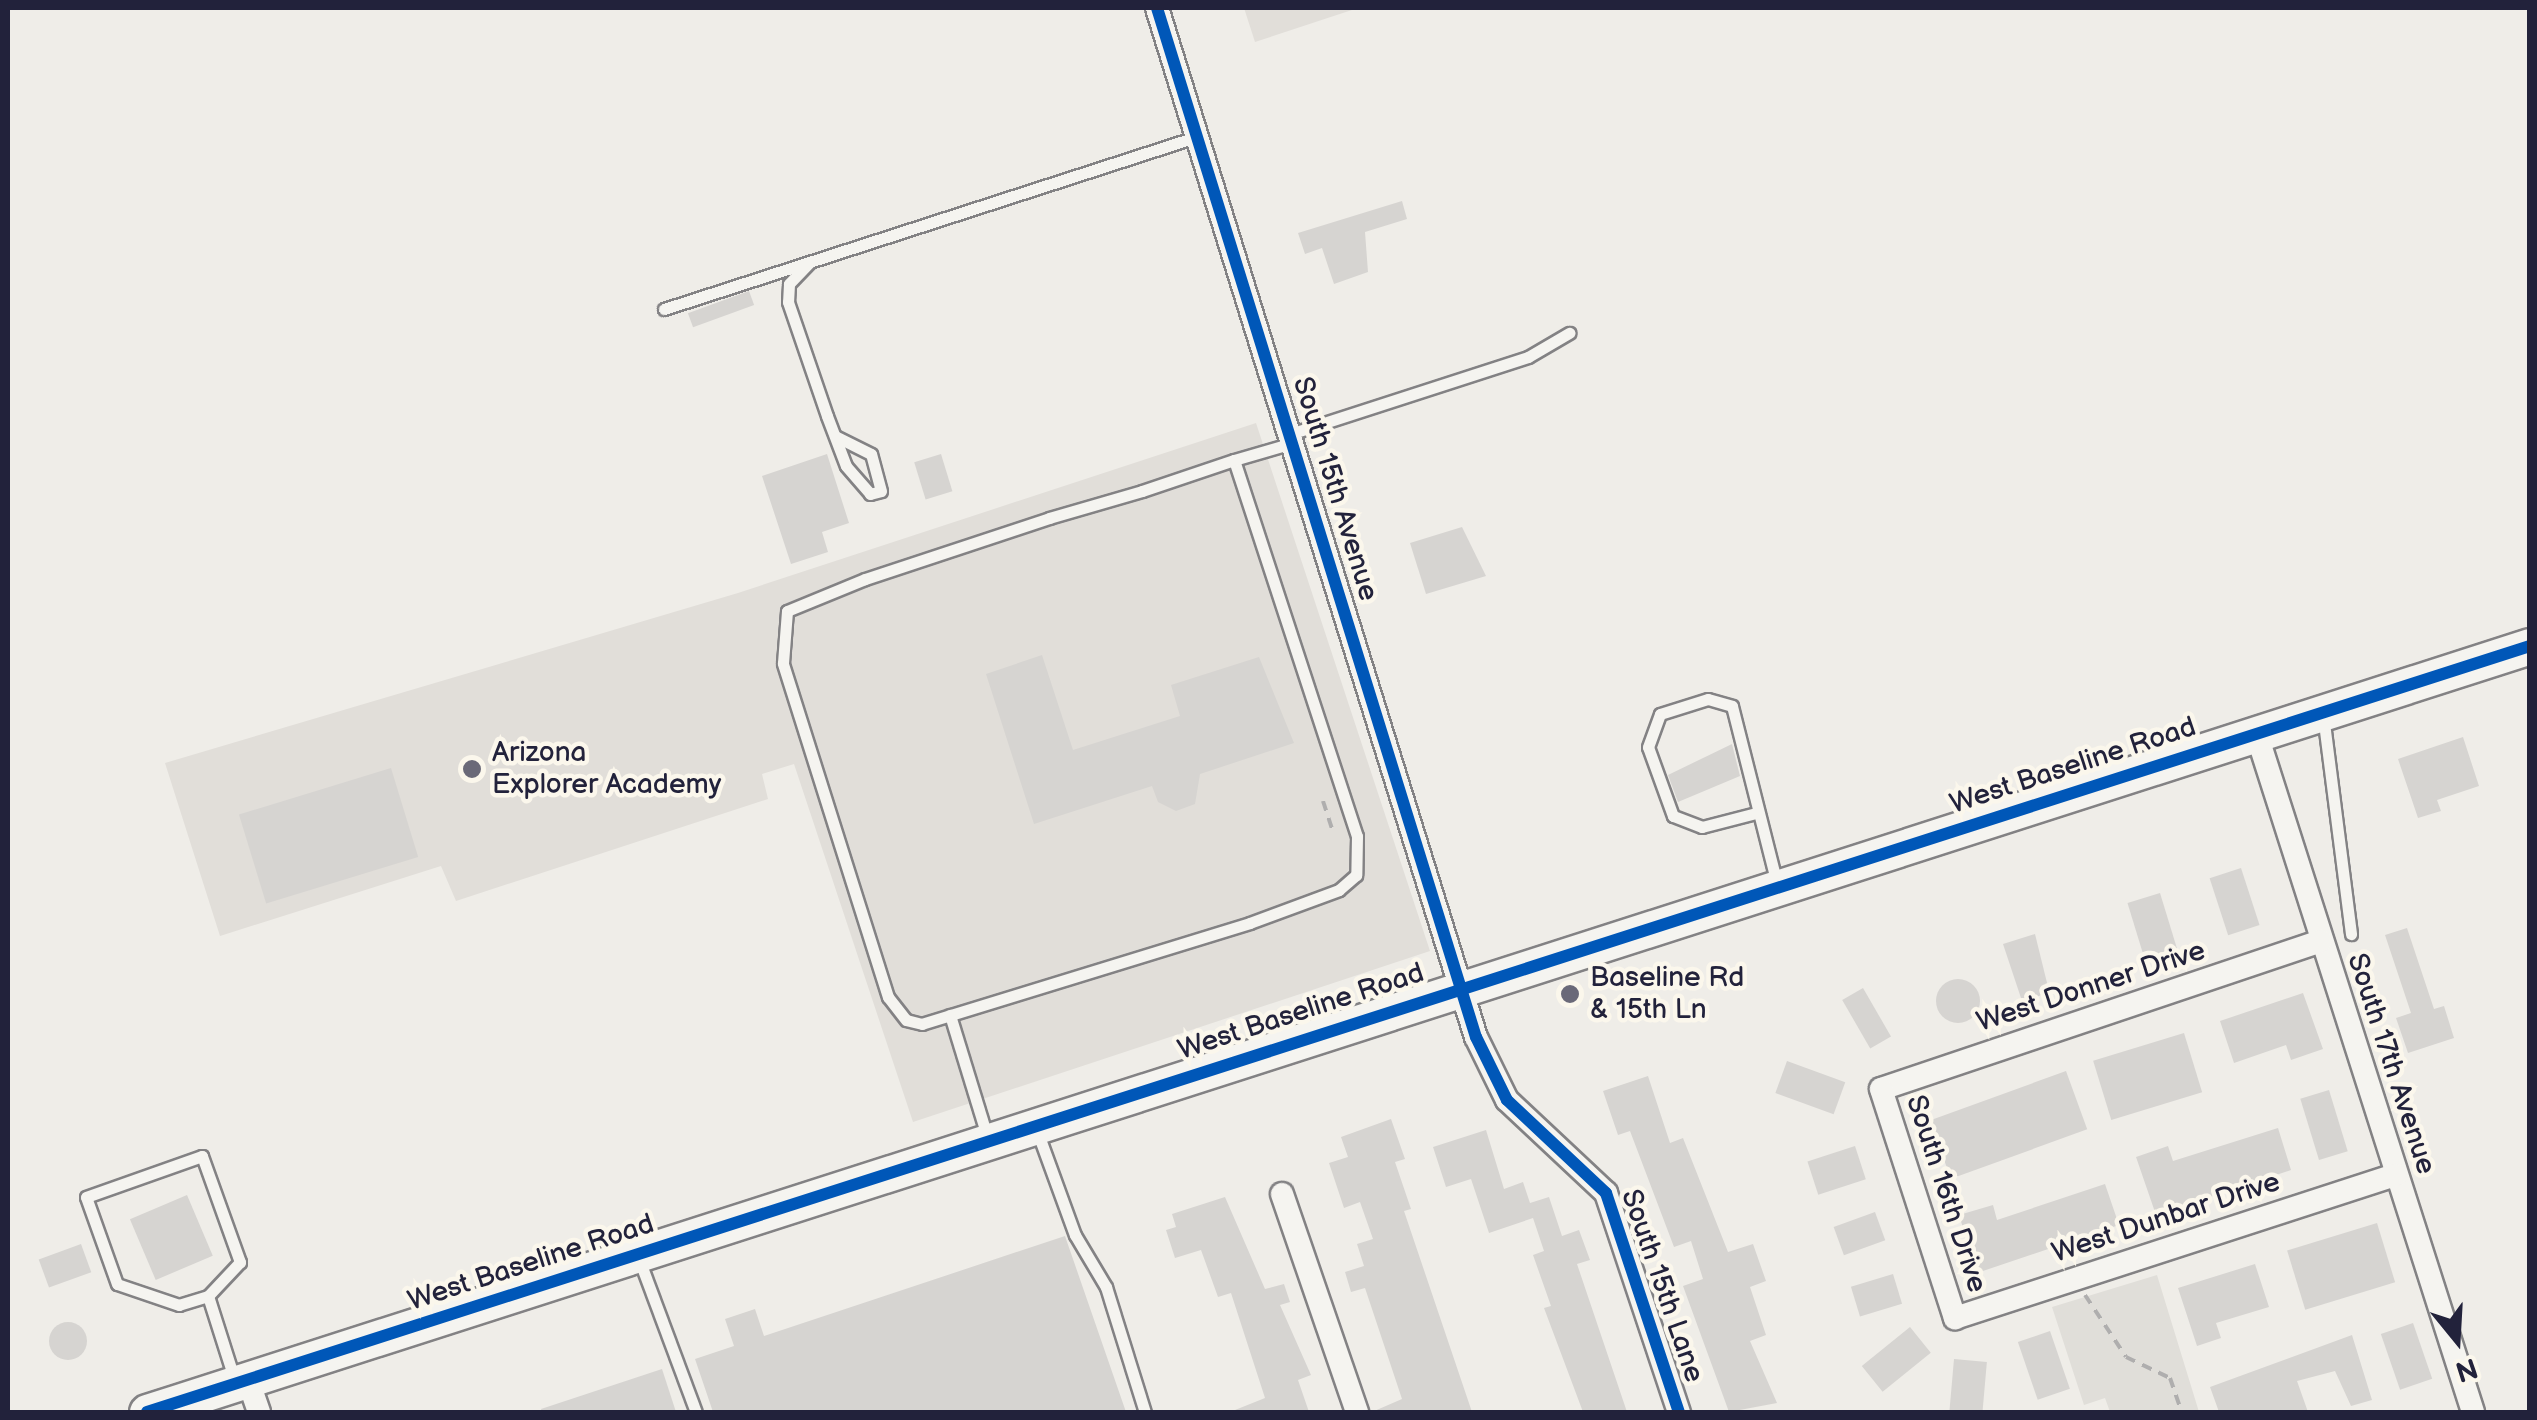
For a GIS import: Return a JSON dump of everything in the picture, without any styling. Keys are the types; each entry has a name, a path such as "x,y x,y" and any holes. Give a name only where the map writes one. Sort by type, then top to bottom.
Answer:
{"main road":[{"name":"West Baseline Road","path":"147,1412 248,1392 637,1255 988,1140 2530,646"}],"street":[{"name":"South 15th Avenue","path":"1157,8 1294,438 1459,987"},
{"name":"South 17th Avenue","path":"2256,732 2465,1410"},
{"name":"West Donner Drive","path":"1881,1088 2321,942"},
{"name":"South 15th Lane","path":"1459,987 1508,1100 1606,1194 1679,1412"},
{"name":"South 16th Drive","path":"1881,1088 1955,1318"},
{"name":"West Dunbar Drive","path":"1955,1318 2395,1175"},
{"path":"1282,1194 1356,1412"}],"lane":[{"path":"664,309 821,255 1196,137"},
{"path":"821,255 789,284 788,302 835,436 860,485 881,491 871,454 835,436"},
{"path":"1234,460 1357,836 1356,875 1250,923 950,1016 906,1020 888,997 784,663 780,622 802,601 1234,460 1528,357 1569,333"},
{"path":"1756,813 1702,827 1673,816 1648,747 1660,714 1708,700 1732,706 1758,783 1756,813 1778,888"},
{"path":"2322,711 2337,769 2352,934"},
{"path":"950,1016 988,1140"},
{"path":"1035,1125 1106,1287 1146,1412"},
{"path":"202,1156 240,1262 208,1296 179,1305 117,1284 86,1197 202,1156"},
{"path":"637,1255 696,1412"},
{"path":"208,1296 248,1392"}],"path":[{"path":"1323,800 1334,834"},
{"path":"2085,1295 2126,1357 2170,1378 2182,1412"}],"shaded area":[{"path":"1244,8 1358,8 1255,42"},
{"path":"1256,423 1430,951 913,1122 794,764 762,774 768,799 456,901 441,866 220,936 165,763 738,593"},
{"path":"2157,1275 2199,1412 2110,1412 2105,1398 2084,1405 2052,1307"}],"building":[{"path":"1402,201 1407,219 1365,232 1368,272 1334,284 1322,248 1305,254 1298,233"},
{"path":"749,291 754,305 693,327 688,313"},
{"path":"827,454 849,523 822,532 828,552 791,564 762,476"},
{"path":"941,454 952,491 926,499 914,462"},
{"path":"1462,527 1486,576 1426,594 1410,543"},
{"path":"1042,655 1073,750 1180,716 1171,685 1259,657 1294,743 1200,774 1195,804 1176,811 1158,802 1152,786 1034,824 986,674"},
{"path":"2463,737 2479,786 2437,800 2441,811 2418,818 2398,759"},
{"path":"1732,744 1740,776 1678,802 1668,775"},
{"path":"391,768 418,857 266,903 239,814"},
{"path":"2241,868 2260,925 2228,935 2210,878"},
{"path":"2160,893 2178,952 2146,962 2127,903"},
{"path":"2407,928 2434,1009 2444,1006 2454,1038 2408,1053 2396,1018 2411,1013 2385,935"},
{"path":"2035,934 2049,991 2023,1004 2003,944"},
{"path":"1958,979 1973,986 1980,1001 1973,1016 1958,1023 1943,1016 1936,1001 1943,986"},
{"path":"1863,988 1891,1036 1870,1048 1842,1000"},
{"path":"2303,993 2323,1049 2291,1060 2286,1045 2234,1063 2220,1021"},
{"path":"2184,1033 2202,1092 2111,1120 2093,1061"},
{"path":"1787,1061 1845,1082 1834,1114 1775,1093"},
{"path":"2066,1071 2087,1129 1951,1179 1930,1121"},
{"path":"1648,1076 1670,1143 1683,1138 1728,1252 1753,1244 1766,1281 1750,1287 1766,1335 1750,1341 1777,1403 1729,1412 1683,1286 1703,1279 1691,1241 1674,1247 1630,1131 1618,1135 1603,1091"},
{"path":"2329,1090 2348,1151 2319,1160 2300,1099"},
{"path":"1391,1119 1405,1159 1395,1162 1411,1209 1404,1211 1472,1412 1372,1412 1402,1399 1365,1288 1351,1292 1345,1272 1364,1266 1357,1244 1373,1239 1360,1202 1344,1208 1329,1163 1348,1157 1341,1137"},
{"path":"2278,1128 2291,1170 2156,1215 2136,1157 2168,1146 2173,1161"},
{"path":"1486,1130 1504,1189 1523,1182 1530,1203 1549,1197 1562,1236 1579,1230 1590,1260 1577,1264 1627,1412 1583,1412 1544,1308 1551,1306 1533,1255 1544,1251 1533,1218 1489,1233 1471,1179 1446,1187 1433,1147"},
{"path":"1855,1146 1866,1179 1818,1195 1807,1161"},
{"path":"2105,1184 2119,1225 1977,1273 1959,1215 1993,1205 1997,1220"},
{"path":"187,1195 213,1256 156,1280 130,1219"},
{"path":"1225,1197 1265,1289 1284,1284 1290,1302 1280,1305 1311,1375 1298,1380 1309,1412 1230,1412 1265,1398 1231,1293 1218,1297 1201,1250 1175,1258 1166,1230 1176,1227 1172,1214"},
{"path":"1875,1212 1885,1240 1844,1255 1834,1227"},
{"path":"2377,1223 2395,1282 2305,1310 2287,1250"},
{"path":"1065,1236 1126,1412 713,1412 695,1359 734,1346 725,1319 755,1309 764,1336"},
{"path":"81,1244 91,1272 49,1288 39,1259"},
{"path":"2255,1264 2269,1307 2216,1323 2221,1338 2197,1346 2178,1288"},
{"path":"1893,1274 1902,1304 1860,1317 1851,1287"},
{"path":"68,1322 82,1327 87,1341 82,1355 68,1360 54,1355 49,1341 54,1327"},
{"path":"2413,1323 2432,1379 2400,1390 2381,1334"},
{"path":"1910,1327 1931,1353 1883,1392 1862,1366"},
{"path":"2050,1331 2070,1389 2038,1400 2018,1342"},
{"path":"2352,1335 2372,1400 2351,1406 2335,1371 2297,1381 2308,1412 2219,1412 2210,1387"},
{"path":"1954,1359 1987,1362 1982,1412 1949,1412"},
{"path":"662,1369 676,1412 542,1412 541,1409"}],"cycle path":[{"path":"1157,8 1476,1037 1507,1100 1606,1193 1679,1412"},
{"path":"147,1412 2530,646"}],"place":[{"name":"Arizona Explorer Academy","path":"472,769"},
{"name":"Baseline Rd & 15th Ln","path":"1570,994"}]}
